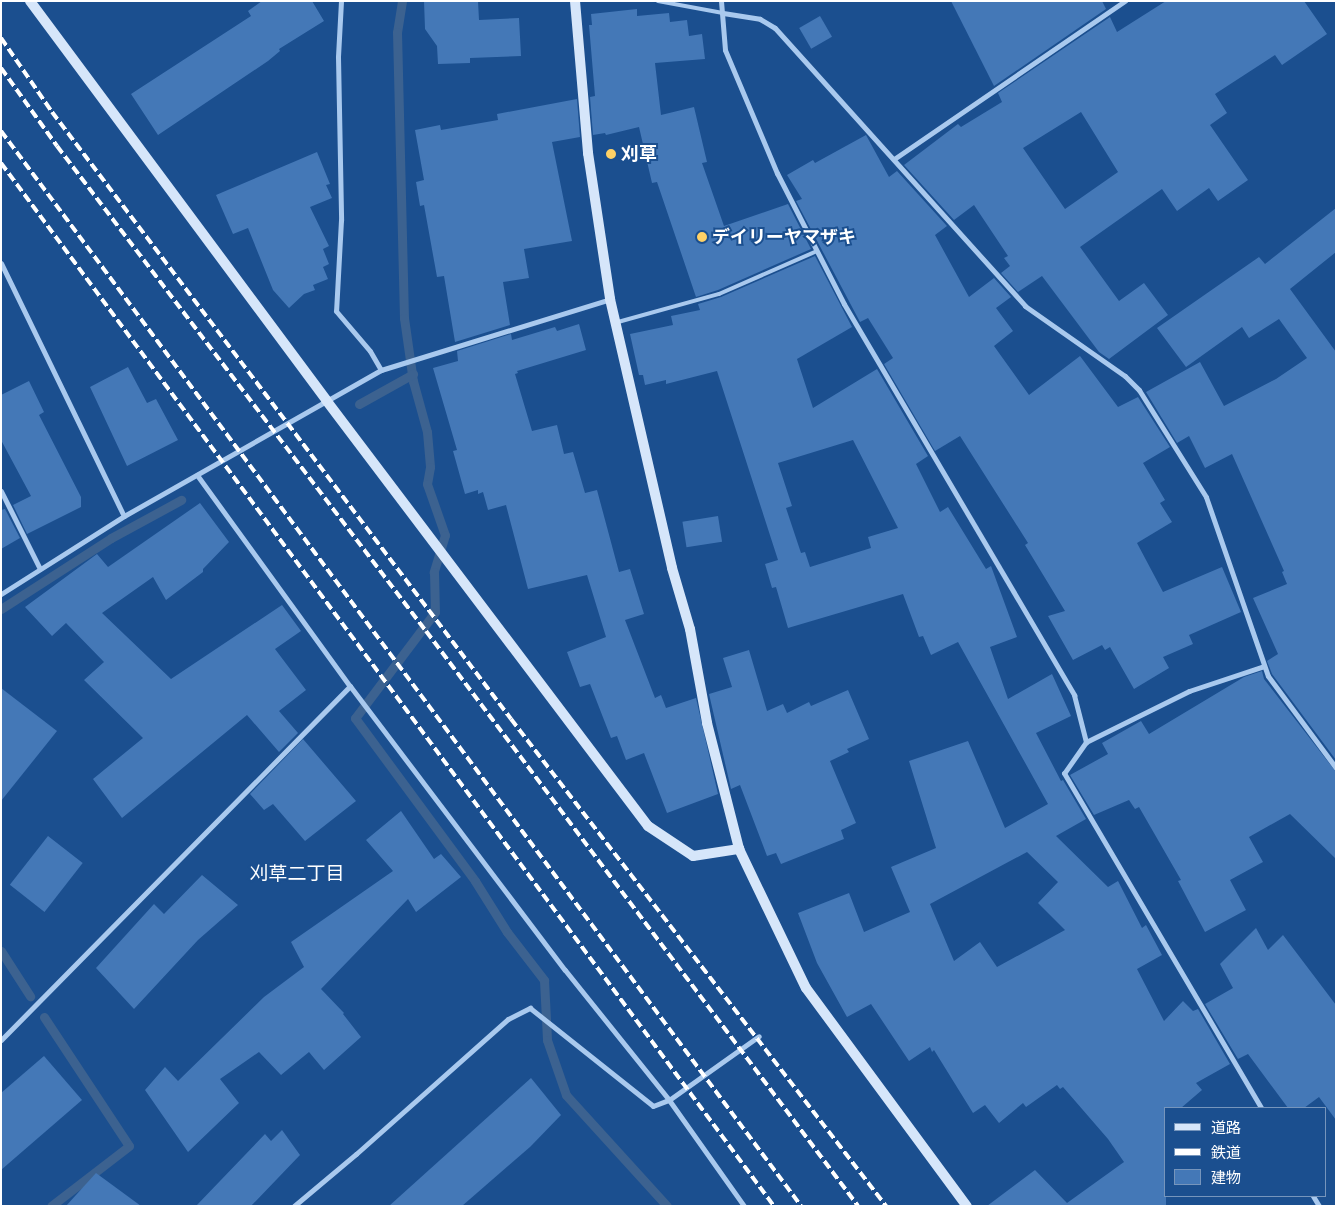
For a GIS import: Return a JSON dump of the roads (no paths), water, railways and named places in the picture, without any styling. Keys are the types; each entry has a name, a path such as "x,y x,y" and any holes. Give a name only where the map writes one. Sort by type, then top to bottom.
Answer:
{"street":[{"path":"30,1 326,400 648,826 693,856 739,849"},
{"path":"341,1 338,57 341,220 336,310 370,351 381,370"},
{"path":"575,1 588,153 610,299 672,568 690,630 707,722 739,849 806,988 967,1206"},
{"path":"721,1 725,50 777,173 844,304 1074,695 1086,742"},
{"path":"894,159 1125,1"},
{"path":"722,14 760,19 775,28 1025,306 1124,376 1139,390 1206,497 1268,676 1336,768"},
{"path":"1,263 124,516"},
{"path":"1,594 124,516 381,370 610,299"},
{"path":"197,476 350,686 565,970 669,1100 744,1206"},
{"path":"1,491 40,569"},
{"path":"1260,1107 1064,773 1086,742 1189,691 1264,666"},
{"path":"1,1040 350,686"},
{"path":"294,1206 356,1154 508,1019 530,1008 653,1106 669,1100 759,1036"}],"lane":[{"path":"658,1 722,14"},
{"path":"615,323 719,294 817,251"}],"waterway":[{"path":"402,1 397,32 404,318 413,381 427,432 430,467 427,484 445,535 434,572 435,612 355,718 475,881 507,932 544,980 547,1040 566,1095 667,1206"},
{"path":"359,404 413,374"},
{"path":"1,609 111,538 181,500"},
{"path":"1,951 30,996"},
{"path":"44,1017 129,1146 51,1206"}],"railway":[{"path":"1,38 52,112 511,719 886,1206"},
{"path":"1,68 57,146 426,631 858,1206"},
{"path":"1,131 801,1206"},
{"path":"1,163 774,1206"}],"place":[{"name":"刈草","path":"611,154"},
{"name":"デイリーヤマザキ","path":"702,237"}],"district":[{"name":"刈草二丁目","path":"297,874"}]}
